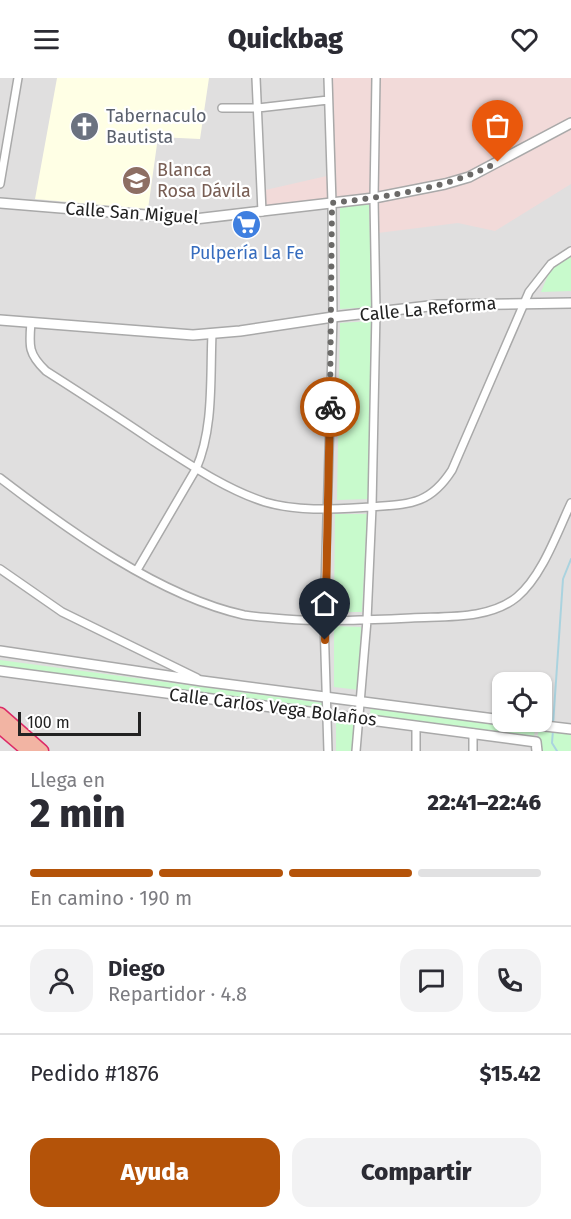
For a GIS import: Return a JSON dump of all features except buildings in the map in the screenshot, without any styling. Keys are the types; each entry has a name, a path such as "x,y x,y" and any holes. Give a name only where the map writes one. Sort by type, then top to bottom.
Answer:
{"highway":[{"path":"0,714 42,751"},
{"path":"0,727 28,751"}],"street":[{"path":"0,184 18,78"},
{"path":"256,78 262,212"},
{"path":"328,78 333,317 324,621 328,751"},
{"path":"356,751 372,507 376,312 374,198 376,78"},
{"path":"222,108 258,108 328,100"},
{"name":"Calle San Miguel","path":"0,202 195,219 374,198 469,177 571,123"},
{"path":"31,322 30,349 33,357 46,371 196,469 236,490 266,502 293,507 328,510 395,507 409,504 431,493 444,482 452,470 535,283 551,264 571,251"},
{"name":"Calle La Reforma","path":"0,320 193,335 438,305 571,303"},
{"path":"137,570 204,452 207,435 212,334"},
{"path":"0,478 91,542 170,588 230,611 263,617 324,621 478,614 502,606 516,598 536,574 571,503"},
{"path":"0,569 62,612 202,681"},
{"name":"Calle Carlos Vega Bolaños","path":"0,651 202,681 492,719"},
{"name":"Calle Carlos Vega Bolaños","path":"0,671 473,733 537,746"},
{"path":"416,726 416,751"},
{"path":"552,727 571,729"},
{"path":"473,733 473,751"}],"shaded area":[{"path":"0,78 571,78 571,751 0,751"},
{"path":"57,78 209,78 200,139 158,137 148,209 35,199"},
{"path":"328,78 571,78 571,184 495,231 458,223 378,233 373,198 262,212 261,191 331,175"}],"green space":[{"path":"340,205 369,205 372,307 340,309"},
{"path":"571,255 571,291 541,292 551,268"},
{"path":"371,321 369,499 337,500 340,323"},
{"path":"335,514 367,514 362,612 334,612"},
{"path":"334,626 361,627 359,690 334,687"},
{"path":"0,660 323,703 322,711 0,666"},
{"path":"371,705 492,720 492,731 370,715"},
{"path":"336,722 353,724 353,751 336,751"},
{"path":"552,727 571,729 571,751 541,751 536,742 538,732 552,732"},
{"path":"503,732 535,732 534,736"}],"waterway":[{"path":"553,725 563,579 571,559"},
{"path":"553,730 552,743 557,751"}],"way so far":[{"path":"330,407 333,317 332,203 374,198 445,184 469,177 498,162"}],"place":[{"name":"Tabernaculo Bautista","path":"85,126"},
{"name":"Blanca Rosa Dávila","path":"136,180"},
{"name":"Pulpería La Fe","path":"247,224"}],"route":[{"path":"325,640 330,407"}]}
